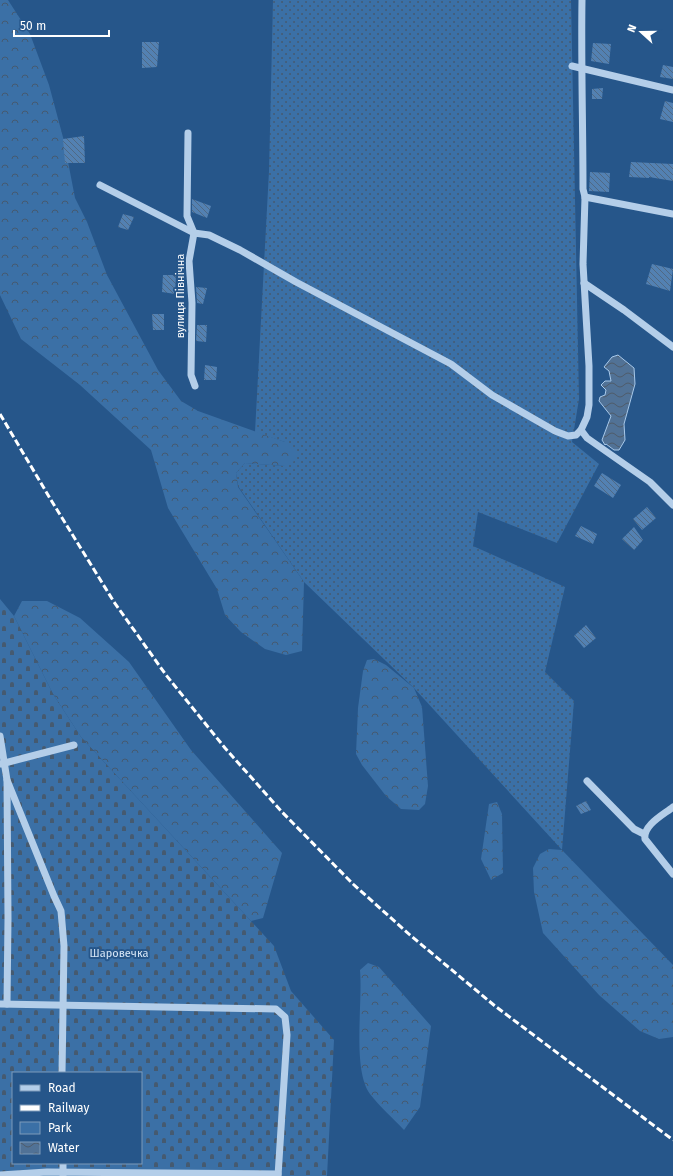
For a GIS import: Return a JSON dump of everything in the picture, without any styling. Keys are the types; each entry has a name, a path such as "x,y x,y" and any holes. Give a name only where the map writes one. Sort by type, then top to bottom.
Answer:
{"street":[{"path":"100,185 194,233 209,235 221,241 451,364 492,396 555,431 568,436 576,435 581,430 587,417 590,399 584,283 585,197 582,189 583,137 580,69 582,0"},
{"path":"572,66 673,90"},
{"path":"188,133 187,216 194,233"},
{"path":"585,197 673,214"},
{"name":"вулиця Північна","path":"194,233 189,261 192,303 191,368 195,386"},
{"path":"584,283 624,310 673,347"},
{"path":"581,430 587,438 650,482 673,505"},
{"path":"0,736 2,764 7,780 61,911 64,946 62,1072"},
{"path":"2,764 74,745"},
{"path":"0,1175 278,1175 287,1036 285,1017 276,1009 3,1004 8,919 7,780"},
{"path":"587,781 634,829 644,834"},
{"path":"673,807 647,828 644,834 645,839 673,874"}],"green space":[{"path":"0,0 8,0 30,34 49,85 64,141 75,198 87,222 107,275 158,370 181,401 198,411 285,442 295,452 296,460 285,466 245,463 236,473 238,487 304,582 302,651 286,655 265,649 241,632 225,615 217,589 168,508 151,450 80,385 21,339 0,295"},
{"path":"273,0 571,0 579,399 572,442 599,464 557,543 478,512 473,546 565,587 545,672 574,701 562,850 414,688 304,582 238,486 236,473 245,463 285,466 285,442 255,432 269,171"},
{"name":"Шаровечка","path":"0,599 14,616 53,694 81,737 274,946 291,991 334,1040 327,1176 0,1176"},
{"path":"22,601 47,601 80,618 129,662 191,750 282,853 263,918 251,921 81,737 53,694 14,616"},
{"path":"374,659 386,665 414,688 422,707 428,786 425,804 419,810 401,809 386,796 362,765 356,754 358,708 363,671 367,660"},
{"path":"497,802 502,814 503,873 491,880 481,859 489,804"},
{"path":"549,849 562,850 673,965 673,1037 659,1039 640,1031 599,995 543,933 534,892 533,868 540,854"},
{"path":"368,963 379,967 431,1026 420,1107 404,1130 370,1094 361,1069 359,1035 361,984 360,970"}],"water":[{"path":"618,355 634,368 635,384 624,424 625,440 619,450 614,450 606,444 605,445 602,440 611,416 599,401 600,397 605,395 606,390 601,385 605,381 611,381 609,371 604,367 612,357"}],"building":[{"path":"142,42 159,42 157,67 142,68"},
{"path":"593,43 611,44 609,64 591,61"},
{"path":"663,65 673,67 673,79 660,77"},
{"path":"603,88 602,99 592,99 592,89"},
{"path":"665,101 673,103 673,122 660,119"},
{"path":"84,136 85,163 65,163 63,139"},
{"path":"631,162 673,164 673,181 649,177 629,177"},
{"path":"590,172 610,173 609,192 589,191"},
{"path":"192,199 211,206 207,218 192,212"},
{"path":"123,214 134,217 128,230 118,227"},
{"path":"652,264 673,269 670,291 646,284"},
{"path":"163,275 176,275 175,294 162,292"},
{"path":"196,287 207,288 203,304 197,303"},
{"path":"152,314 164,314 164,330 153,330"},
{"path":"197,325 207,325 206,342 196,341"},
{"path":"205,365 217,367 216,380 204,380"},
{"path":"602,473 621,485 613,498 594,486"},
{"path":"647,507 656,518 642,530 633,519"},
{"path":"581,526 597,534 593,544 575,536"},
{"path":"634,527 643,540 634,550 622,539"},
{"path":"586,625 596,638 584,648 574,636"},
{"path":"586,801 591,810 581,814 576,806"}],"railway":[{"path":"0,414 114,602 166,675 225,748 282,812 353,884 410,935 495,1006 673,1140"}]}
